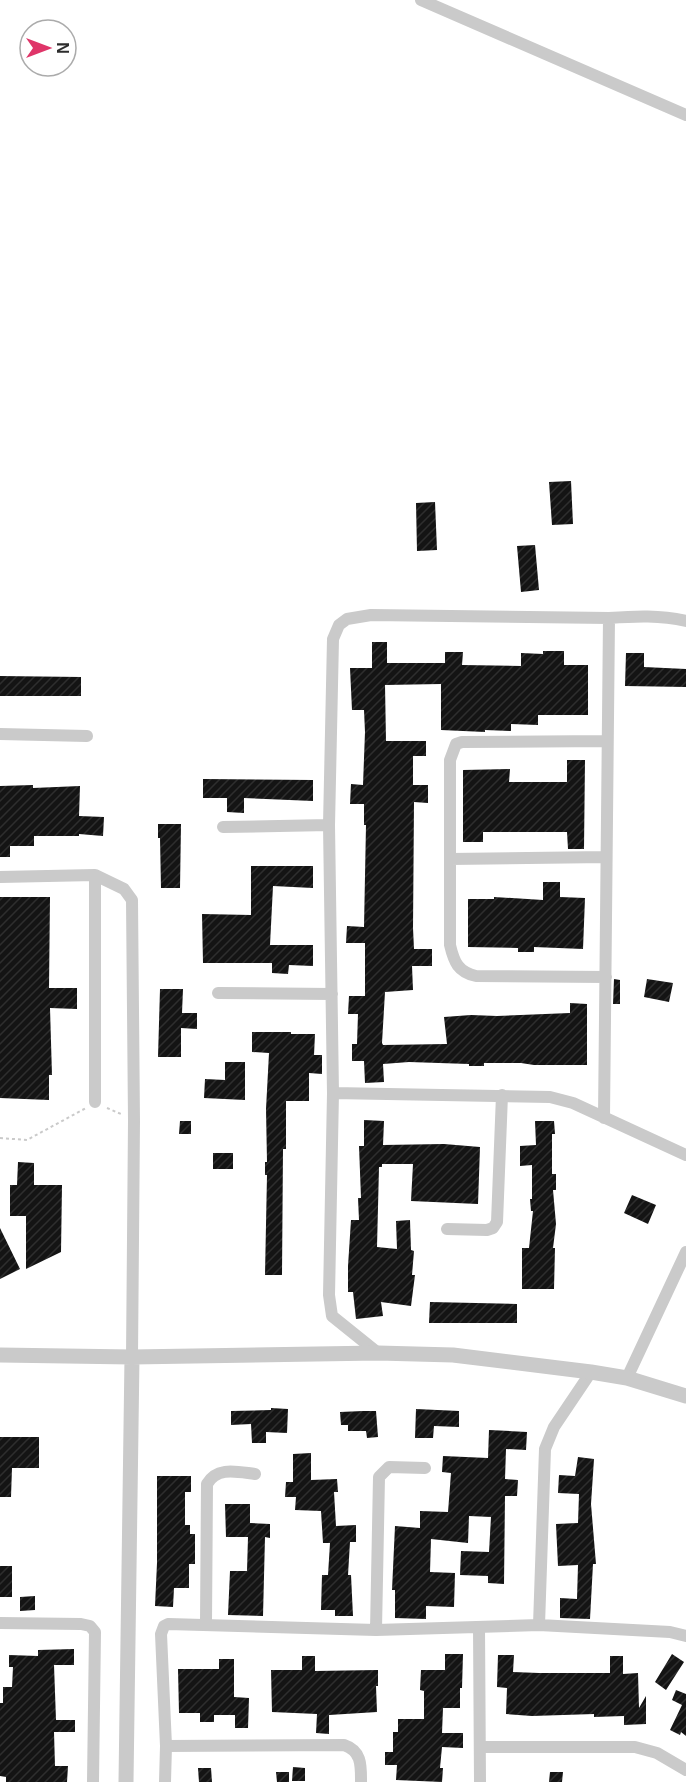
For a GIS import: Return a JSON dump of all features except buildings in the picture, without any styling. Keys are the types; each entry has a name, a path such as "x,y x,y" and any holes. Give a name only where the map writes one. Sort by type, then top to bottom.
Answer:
{"street":[{"path":"421,0 686,116"},
{"path":"378,1353 339,1324 332,1316 330,1308 333,1093 329,825 333,639 339,625 347,619 371,615 609,618 645,616 686,621"},
{"path":"604,1118 609,618"},
{"path":"0,734 87,736"},
{"path":"606,977 476,976 458,969 450,945 450,760 456,744 471,741 607,741"},
{"path":"223,827 329,825"},
{"path":"450,859 606,857"},
{"path":"95,875 95,1102"},
{"path":"0,877 95,875 124,889 132,900 134,1121 126,1782"},
{"path":"218,993 332,994"},
{"path":"333,1093 550,1097 573,1104 686,1155"},
{"path":"447,1229 487,1230 493,1228 497,1222 502,1095"},
{"path":"627,1378 686,1252"},
{"path":"0,1355 132,1357 378,1353 480,1357 627,1378 686,1396"},
{"path":"539,1625 545,1449 554,1427 591,1372"},
{"path":"376,1630 379,1477 389,1467 425,1468"},
{"path":"206,1623 207,1484 215,1474 220,1472 255,1474"},
{"path":"0,1623 81,1624 90,1626 95,1632 93,1782"},
{"path":"165,1782 166,1746 160,1640 162,1629 168,1624 206,1623 376,1630 539,1625 670,1632 686,1636"},
{"path":"479,1627 480,1782"},
{"path":"166,1746 344,1745 357,1753 361,1763 361,1782"},
{"path":"480,1747 635,1747 657,1753 686,1770"}],"path":[{"path":"0,1138 27,1140 95,1102 134,1121"}]}
